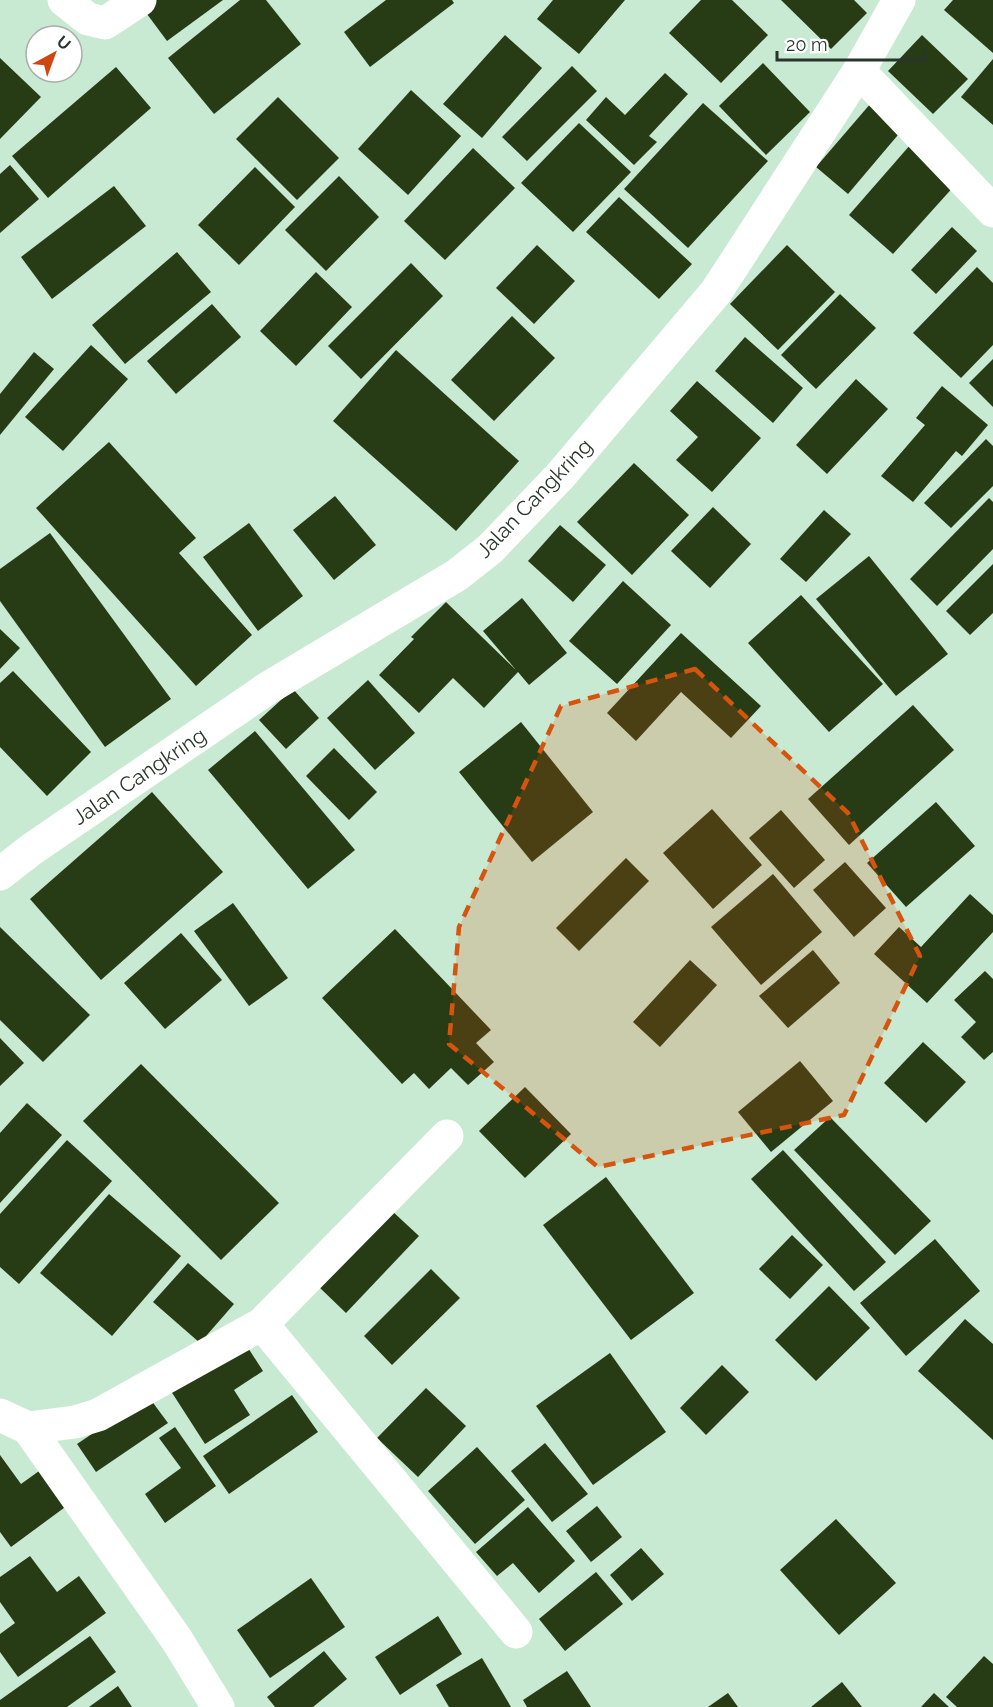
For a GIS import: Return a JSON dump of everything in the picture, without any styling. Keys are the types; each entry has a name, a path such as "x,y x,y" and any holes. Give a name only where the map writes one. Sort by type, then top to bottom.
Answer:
{"street":[{"path":"64,0 88,19 105,23 140,0"},
{"name":"Jalan Cangkring","path":"0,874 32,849 268,688 457,574 490,549 560,476 716,292 859,71 899,0"},
{"path":"859,71 993,211"},
{"path":"14,1421 75,1422 98,1415 262,1324 447,1136"},
{"path":"262,1324 516,1632"},
{"path":"14,1421 177,1640 218,1707"}],"highlighted area":[{"path":"695,669 848,813 920,956 844,1115 598,1167 449,1044 459,927 561,706"}],"building":[{"path":"156,0 223,0 167,41 144,10"},
{"path":"240,0 266,0 301,44 214,114 168,58"},
{"path":"386,0 452,0 454,3 370,67 344,32"},
{"path":"553,0 625,0 579,54 537,19"},
{"path":"701,0 732,0 768,35 721,83 669,33"},
{"path":"781,0 854,0 867,13 831,49"},
{"path":"953,0 993,0 993,53 944,10"},
{"path":"505,35 542,68 482,138 443,104"},
{"path":"922,35 968,79 933,114 888,71"},
{"path":"0,58 24,81 24,84 27,84 41,97 0,139"},
{"path":"993,59 993,125 961,97"},
{"path":"763,63 810,112 766,155 719,106"},
{"path":"572,66 597,91 527,161 502,137"},
{"path":"116,67 151,108 48,198 12,156"},
{"path":"665,73 688,94 649,136 657,142 634,165 586,120 606,97 625,115"},
{"path":"411,90 461,136 408,195 358,149"},
{"path":"278,97 339,158 297,200 236,139"},
{"path":"703,103 768,161 688,248 624,189"},
{"path":"871,103 903,129 848,194 816,167"},
{"path":"579,123 631,172 573,232 521,183"},
{"path":"911,144 956,184 893,254 849,215"},
{"path":"473,148 515,188 445,260 404,221"},
{"path":"10,165 39,199 0,233 0,174"},
{"path":"255,167 295,207 239,265 198,225"},
{"path":"339,176 379,217 326,271 285,230"},
{"path":"114,186 146,226 52,299 21,257"},
{"path":"619,197 692,264 659,299 586,232"},
{"path":"952,227 977,251 936,294 911,270"},
{"path":"537,245 575,281 534,324 496,288"},
{"path":"787,245 835,292 778,350 730,304"},
{"path":"177,252 211,292 125,364 92,325"},
{"path":"411,263 443,296 361,379 328,346"},
{"path":"977,267 993,283 993,345 961,378 913,333"},
{"path":"316,272 352,307 296,366 260,331"},
{"path":"840,294 876,328 816,389 781,355"},
{"path":"212,304 241,337 176,394 147,361"},
{"path":"512,316 555,358 494,421 451,380"},
{"path":"745,337 803,388 773,423 715,371"},
{"path":"91,345 128,379 63,451 25,417"},
{"path":"396,350 519,461 456,531 333,421"},
{"path":"34,352 54,369 0,435 0,394"},
{"path":"993,359 993,407 969,383"},
{"path":"856,379 888,409 827,474 796,445"},
{"path":"697,381 761,438 712,492 676,460 698,437 670,411"},
{"path":"942,386 988,425 962,456 956,451 913,502 881,476 925,425 916,418"},
{"path":"986,439 993,446 993,486 951,528 924,503"},
{"path":"109,442 196,538 179,553 252,635 196,686 36,508"},
{"path":"634,463 689,515 632,575 577,522"},
{"path":"335,496 376,545 334,580 293,530"},
{"path":"989,498 993,502 993,549 937,606 910,579"},
{"path":"713,507 751,544 710,588 671,551"},
{"path":"824,510 851,534 806,582 780,559"},
{"path":"249,523 303,596 258,631 203,557"},
{"path":"560,525 606,565 573,602 528,561"},
{"path":"50,533 171,699 105,747 0,601 0,569"},
{"path":"869,556 948,654 896,696 816,599"},
{"path":"993,564 993,613 970,635 946,611"},
{"path":"623,581 671,625 617,684 569,641"},
{"path":"801,595 883,684 829,732 748,643"},
{"path":"522,598 567,653 529,685 518,672 484,708 453,678 419,713 379,675 414,639 411,637 446,602 516,670 483,631"},
{"path":"0,629 20,648 0,669"},
{"path":"681,633 761,706 731,738 681,692 636,741 607,713"},
{"path":"13,671 91,752 47,796 0,747 0,683"},
{"path":"368,680 415,733 375,770 327,718"},
{"path":"293,689 319,718 286,749 259,720"},
{"path":"913,705 954,750 849,845 808,799"},
{"path":"521,722 593,812 532,862 459,772"},
{"path":"255,731 355,850 308,889 208,770"},
{"path":"334,748 377,792 349,820 306,776"},
{"path":"152,792 223,872 101,980 30,899"},
{"path":"936,802 975,846 906,907 867,863"},
{"path":"712,809 762,865 713,909 663,853"},
{"path":"781,810 825,860 794,888 749,838"},
{"path":"626,858 649,881 579,951 556,928"},
{"path":"845,862 886,908 854,937 813,890"},
{"path":"773,874 822,932 761,985 711,927"},
{"path":"970,894 993,915 993,932 927,1003 874,954 899,927 921,947"},
{"path":"233,903 288,978 249,1006 194,931"},
{"path":"0,927 90,1015 43,1062 0,1020"},
{"path":"395,929 491,1030 476,1043 494,1062 468,1085 451,1068 429,1089 414,1073 402,1084 322,998"},
{"path":"181,933 222,980 165,1029 124,983"},
{"path":"813,950 840,983 788,1028 759,996"},
{"path":"690,960 717,985 660,1047 633,1022"},
{"path":"985,971 993,979 993,1052 984,1060 961,1037 976,1022 954,1000"},
{"path":"0,1038 24,1063 0,1086"},
{"path":"923,1042 966,1082 926,1123 884,1083"},
{"path":"800,1061 833,1101 771,1152 738,1112"},
{"path":"141,1064 279,1203 221,1260 83,1121"},
{"path":"525,1087 571,1134 525,1178 479,1131"},
{"path":"27,1103 62,1135 0,1203 0,1133"},
{"path":"830,1117 931,1221 895,1255 794,1150"},
{"path":"67,1140 112,1181 19,1284 0,1267 0,1214"},
{"path":"783,1150 886,1262 854,1291 751,1179"},
{"path":"606,1177 694,1293 631,1340 543,1225"},
{"path":"109,1194 181,1256 112,1336 40,1273"},
{"path":"391,1210 419,1236 346,1313 319,1287"},
{"path":"792,1235 823,1265 790,1299 759,1269"},
{"path":"935,1239 980,1291 906,1356 860,1303"},
{"path":"188,1263 234,1304 200,1343 153,1302"},
{"path":"431,1269 460,1298 392,1365 364,1336"},
{"path":"829,1286 870,1328 816,1381 775,1340"},
{"path":"965,1319 993,1344 993,1440 918,1371"},
{"path":"243,1340 263,1371 234,1390 250,1415 205,1444 169,1388"},
{"path":"610,1353 666,1432 593,1485 536,1406"},
{"path":"722,1365 749,1392 706,1435 680,1408"},
{"path":"426,1388 466,1426 418,1477 377,1438"},
{"path":"292,1395 318,1432 229,1494 203,1456"},
{"path":"148,1396 168,1423 96,1472 77,1444"},
{"path":"175,1427 216,1486 165,1523 145,1494 181,1468 159,1438"},
{"path":"545,1443 588,1494 552,1522 511,1471"},
{"path":"477,1447 525,1500 475,1544 428,1491"},
{"path":"0,1455 21,1484 46,1466 72,1502 11,1547 0,1532"},
{"path":"597,1506 622,1537 591,1562 566,1531"},
{"path":"528,1507 575,1561 539,1593 513,1563 497,1576 476,1552"},
{"path":"836,1519 896,1583 839,1635 780,1570"},
{"path":"641,1548 664,1574 632,1601 610,1575"},
{"path":"30,1556 57,1592 79,1576 106,1613 18,1677 0,1652 0,1634 15,1623 0,1602 0,1577"},
{"path":"596,1572 623,1604 565,1651 539,1619"},
{"path":"311,1578 345,1627 270,1678 237,1630"},
{"path":"438,1616 462,1654 400,1695 375,1657"},
{"path":"90,1636 116,1672 67,1707 0,1707 0,1700"},
{"path":"324,1651 347,1679 313,1707 275,1707 267,1697"},
{"path":"984,1656 993,1664 993,1707 957,1707 946,1697"},
{"path":"482,1658 511,1707 449,1707 436,1685"},
{"path":"567,1671 591,1707 527,1707 523,1700"},
{"path":"842,1682 862,1707 811,1707"},
{"path":"118,1686 132,1707 89,1707"},
{"path":"728,1693 738,1707 708,1707"},
{"path":"934,1693 949,1707 921,1707"}]}
